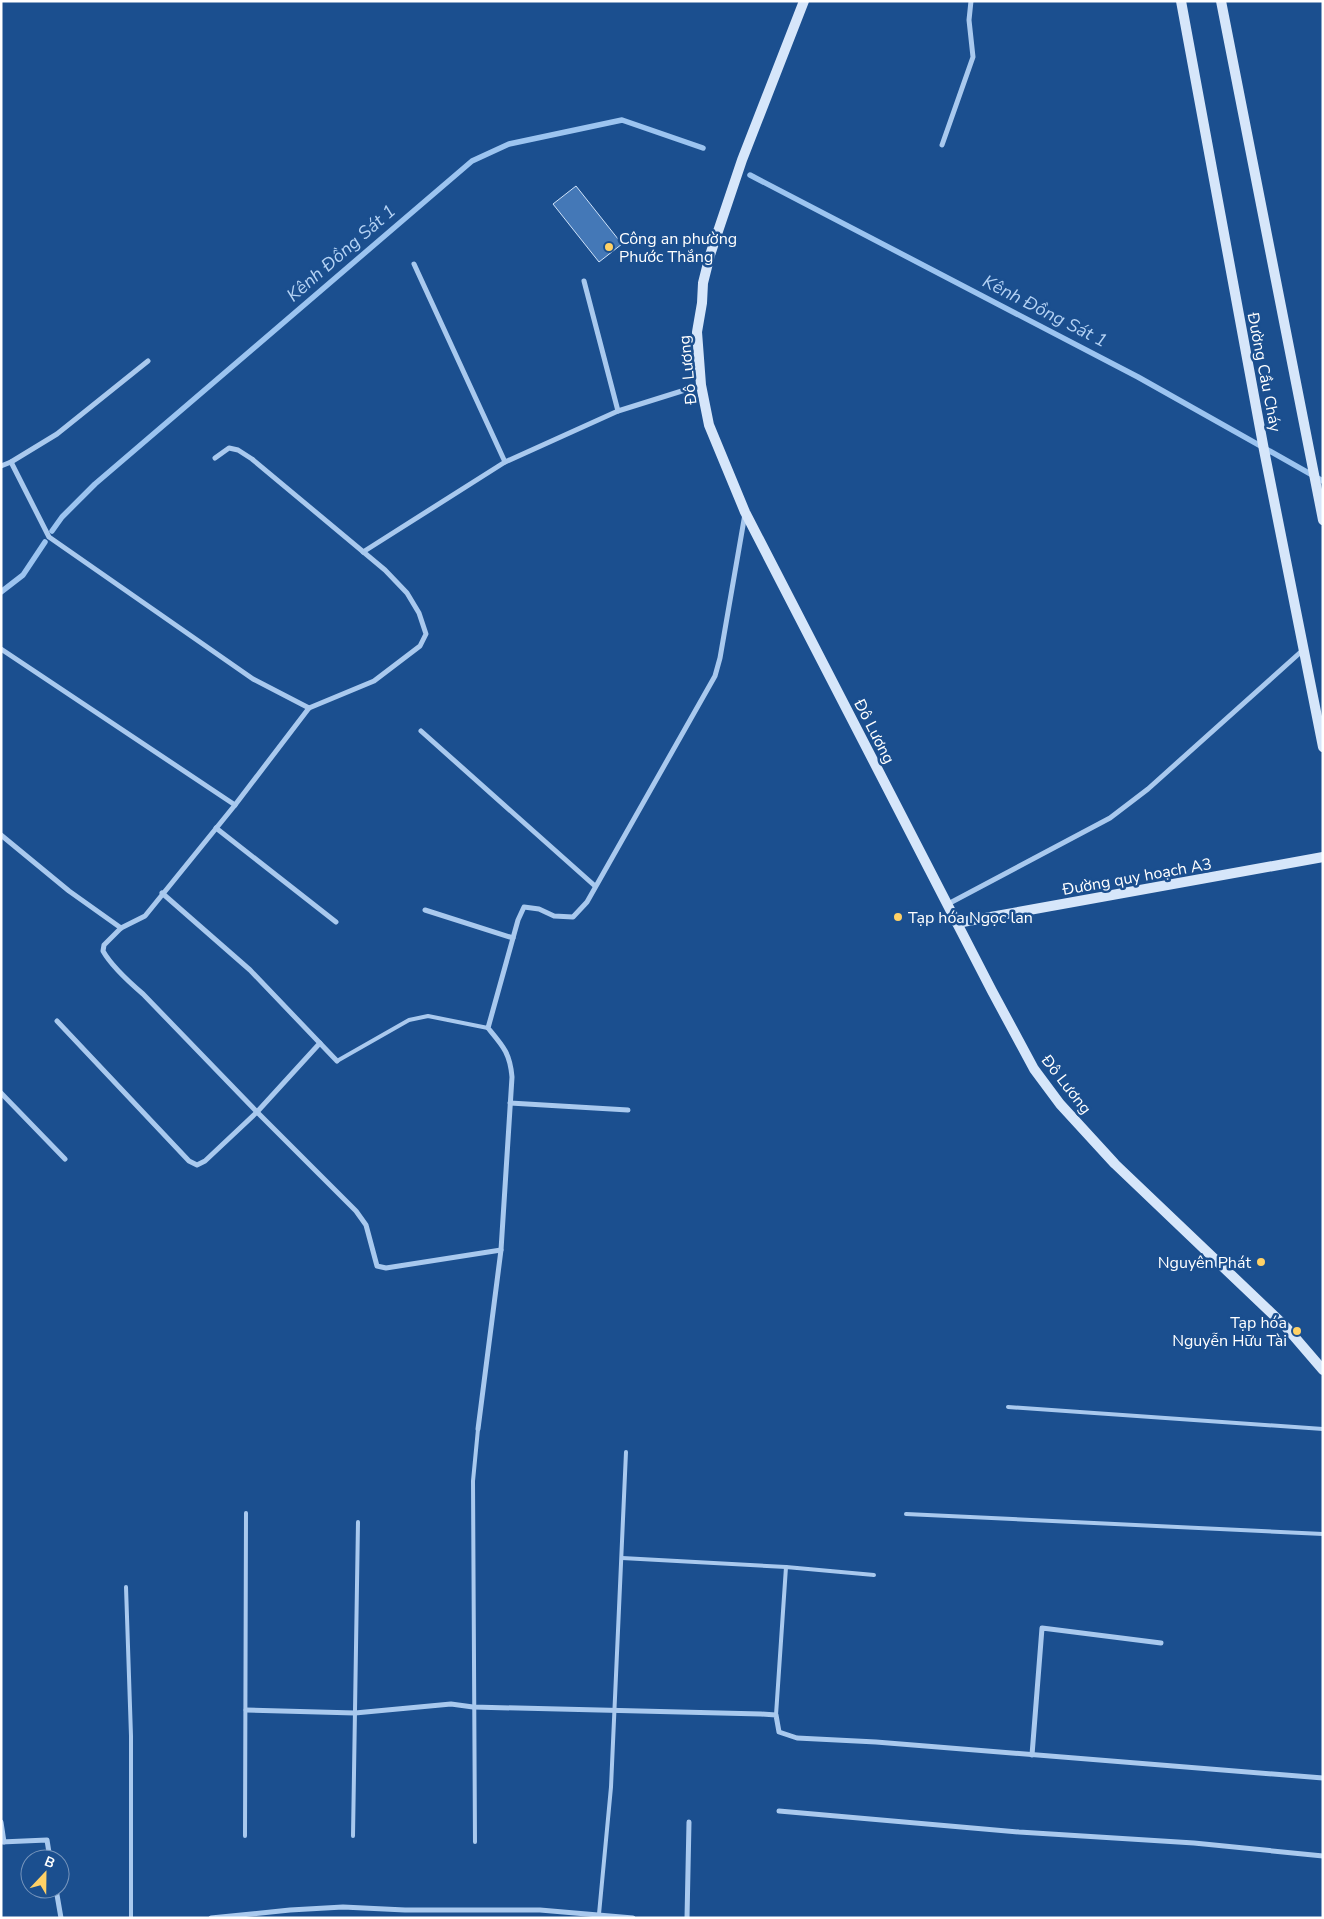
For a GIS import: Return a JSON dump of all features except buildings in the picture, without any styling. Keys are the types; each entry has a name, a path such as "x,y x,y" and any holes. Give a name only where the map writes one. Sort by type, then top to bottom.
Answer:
{"main road":[{"name":"Đô Lương","path":"804,1 742,160 710,255 703,283 697,332 701,385 709,425 746,512 1034,1070 1060,1104 1115,1164 1286,1327 1323,1370"},
{"name":"Đường Cầu Cháy","path":"1181,1 1264,450 1323,747"},
{"name":"Đường Cầu Cháy","path":"1221,1 1323,520"},
{"name":"Đường quy hoạch A3","path":"957,923 1323,857"}],"street":[{"path":"942,145 973,56 969,20 971,1"},
{"path":"414,264 505,462"},
{"path":"584,281 618,411"},
{"path":"1,466 57,434 148,361"},
{"path":"363,552 505,462 618,411 701,385"},
{"path":"214,458 229,448 238,450 252,459 386,570 407,593 419,613 426,634 420,646 374,681 309,708 145,916 121,928 104,945 103,951 256,1112 356,1211 366,1225 375,1262 380,1268 501,1250"},
{"path":"11,462 49,537 253,679 309,708"},
{"path":"478,1429 501,1250 512,1078 510,1061 504,1047 488,1028 518,920 524,907 539,909 554,916 573,917 587,902 715,676 724,639 746,512"},
{"path":"1,649 235,804"},
{"path":"948,904 1110,818 1148,789 1304,650"},
{"path":"421,731 596,886"},
{"path":"216,828 336,922"},
{"path":"1,835 68,892 121,928"},
{"path":"162,893 250,970 337,1061"},
{"path":"425,910 513,938"},
{"path":"57,1020 192,1164 197,1165 205,1161 256,1112 320,1044"},
{"path":"1,1093 65,1159"},
{"path":"510,1103 628,1110"},
{"path":"1032,1755 1042,1628 1161,1643"},
{"path":"246,1710 355,1712 451,1704 473,1708 776,1715 778,1732 797,1738 876,1742 1323,1778"},
{"path":"779,1811 1019,1832 1194,1843 1323,1856"},
{"path":"1,1822 2,1842 47,1840 48,1849"},
{"path":"687,1918 689,1822"},
{"path":"58,1899 61,1918"},
{"path":"211,1918 343,1907 405,1910 540,1910 634,1918"}],"lane":[{"path":"337,1061 410,1020 428,1016 488,1028"},
{"path":"1008,1407 1323,1429"},
{"path":"475,1842 473,1482 478,1429"},
{"path":"599,1914 611,1786 626,1452"},
{"path":"245,1836 246,1513"},
{"path":"906,1514 1323,1534"},
{"path":"353,1836 358,1522"},
{"path":"622,1558 786,1567 874,1575"},
{"path":"776,1715 786,1567"},
{"path":"126,1587 131,1736 131,1918"}],"waterway":[{"name":"Kênh Đồng Sát 1","path":"52,531 62,517 95,484 472,161 509,144 622,120 703,148"},
{"name":"Kênh Đồng Sát 1","path":"750,175 1138,377 1323,481"},
{"name":"Kênh Đồng Sát 1","path":"1,592 23,575 45,542"}],"place":[{"name":"Công an phường Phước Thắng","path":"609,247"},
{"name":"Tạp hóa Ngọc lan","path":"898,917"},
{"name":"Nguyên Phát","path":"1261,1262"},
{"name":"Tạp hóa Nguyễn Hữu Tài","path":"1297,1331"}]}
